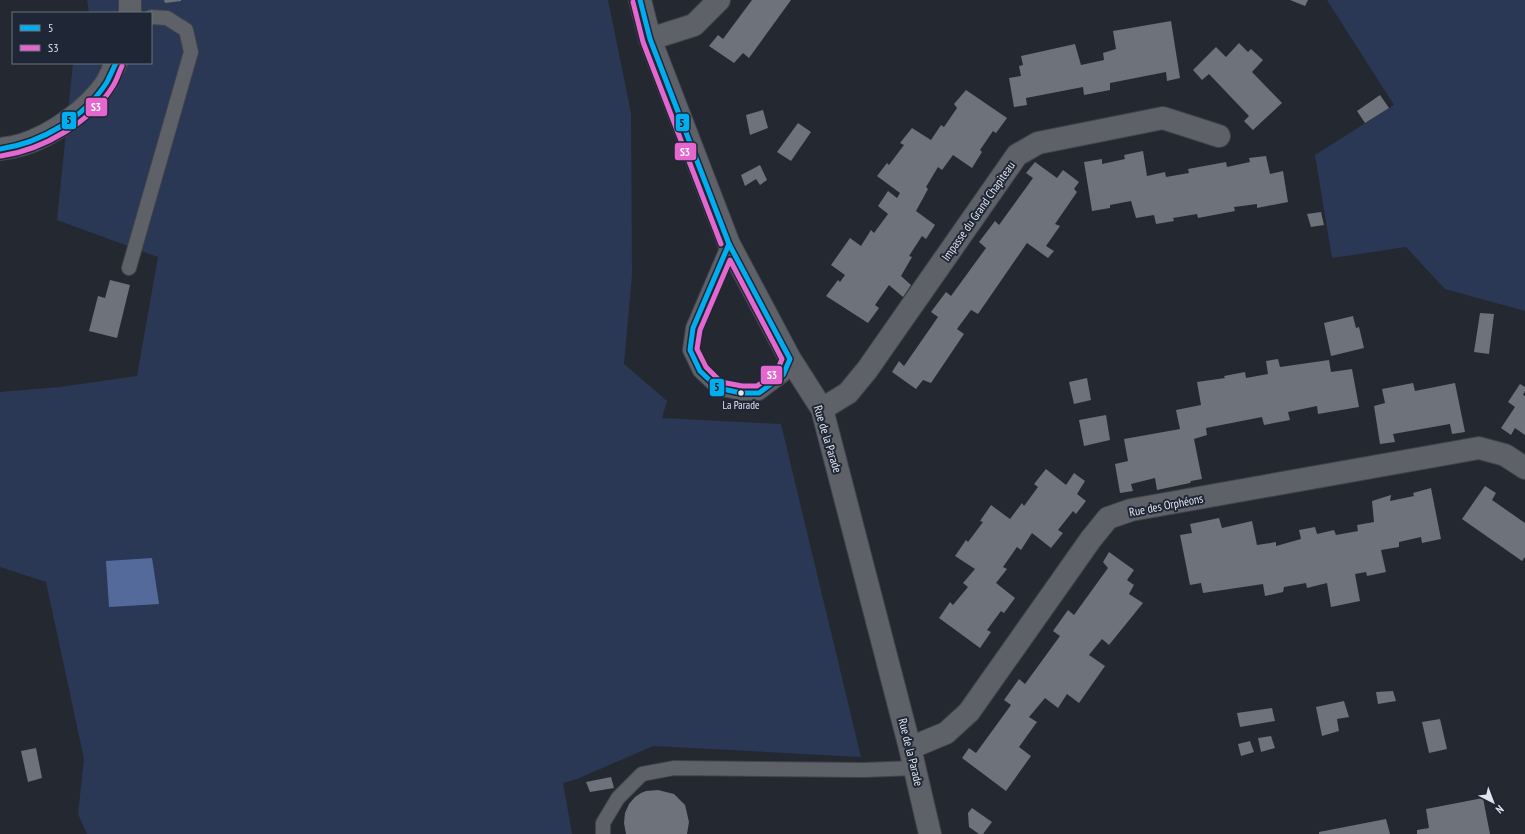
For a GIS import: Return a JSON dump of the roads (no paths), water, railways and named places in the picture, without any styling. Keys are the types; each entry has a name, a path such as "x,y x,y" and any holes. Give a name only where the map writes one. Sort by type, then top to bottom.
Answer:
{"street":[{"path":"130,0 130,12"},
{"name":"Rue de la Parade","path":"640,0 650,40 729,244 790,359 822,409 912,758 930,834"},
{"path":"650,40 694,25 719,0"},
{"path":"0,149 22,145 66,122 87,105 107,82 116,64"},
{"name":"Impasse du Grand Chapiteau","path":"822,409 848,393 867,370 1018,155 1038,143 1163,118 1219,136"},
{"name":"Rue des Orphéons","path":"912,758 946,733 969,712 1091,539 1108,518 1131,510 1479,448 1505,455 1525,468"}],"lane":[{"path":"129,268 191,52 186,30 167,18 152,17"},
{"path":"729,244 693,328 690,350 700,371 718,388 741,393 759,393 783,375 790,359"},
{"path":"603,834 603,823 618,798 642,774 674,768 864,770 912,758"}],"place":[{"name":"La Parade","path":"741,393"}]}
